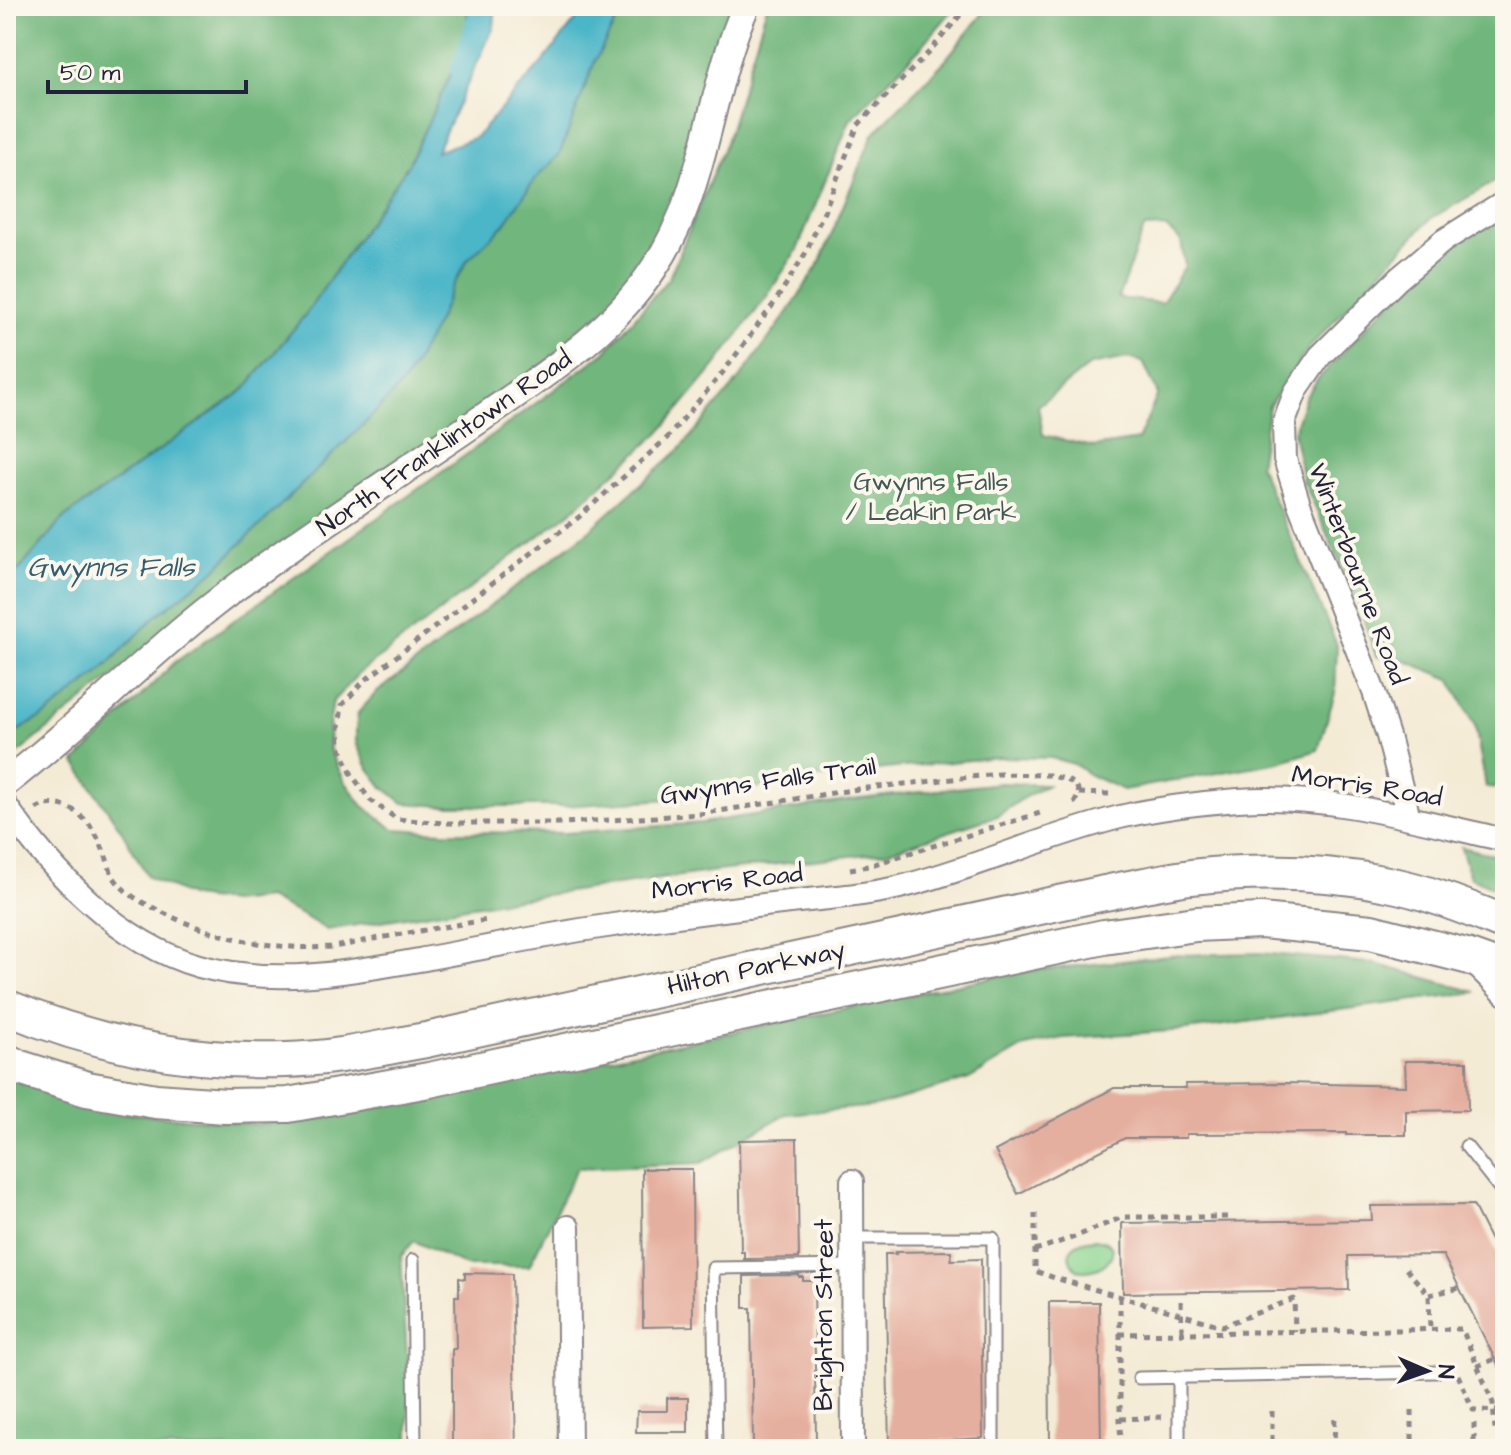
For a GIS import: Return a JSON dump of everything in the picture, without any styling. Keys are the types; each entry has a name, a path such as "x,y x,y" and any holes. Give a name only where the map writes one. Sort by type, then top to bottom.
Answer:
{"main road":[{"name":"Hilton Parkway","path":"6,1007 97,1039 163,1052 229,1059 288,1060 426,1040 1190,877 1264,873 1342,876 1443,898 1505,923"},
{"name":"Hilton Parkway","path":"6,1061 87,1089 156,1101 226,1106 288,1105 429,1080 1104,937 1196,924 1261,921 1371,932 1466,956 1505,970"}],"street":[{"name":"North Franklintown Road","path":"6,783 213,605 579,350 633,298 675,233 710,124 724,68 746,6"},
{"name":"Winterbourne Road","path":"1409,818 1374,692 1294,489 1285,459 1284,422 1296,391 1320,356 1398,279 1443,241 1505,202"},
{"name":"Morris Road","path":"11,813 45,855 95,907 117,925 160,951 195,965 237,975 281,977 375,968 597,927 903,886 957,871 1065,833 1122,817 1183,806 1241,800 1300,800 1409,818 1505,840"},
{"path":"1466,956 1505,994"},
{"name":"Brighton Street","path":"852,1181 853,1449"},
{"path":"568,1227 570,1449"}],"lane":[{"path":"1466,1146 1505,1195"},
{"path":"852,1238 993,1238 993,1449"},
{"path":"413,1260 415,1449"},
{"path":"716,1449 713,1268 852,1266"},
{"path":"1139,1378 1436,1372"},
{"path":"1179,1377 1179,1449"}],"path":[{"name":"Gwynns Falls Trail","path":"968,6 929,52 858,125 805,254 775,302 668,437 579,517 364,681 342,705 340,747 352,775 370,800 397,819 444,823 565,823 700,814 858,789 999,774 1049,775 1067,780 1076,785 1079,793 1075,802 1065,806"},
{"path":"11,813 42,805 65,806 78,812 88,823 104,853 113,878 128,894 196,928 230,938 289,946 332,947 497,919"},
{"path":"839,870 868,866 1051,810"},
{"path":"1035,1213 1035,1271 1222,1329 1294,1299 1295,1331"},
{"path":"1035,1250 1123,1217 1231,1217"},
{"path":"1406,1269 1429,1295 1430,1329"},
{"path":"1429,1295 1460,1288"},
{"path":"1181,1301 1182,1332"},
{"path":"1119,1334 1222,1329 1462,1329 1493,1403 1495,1430 1505,1431"},
{"path":"1477,1366 1495,1359"},
{"path":"1458,1375 1473,1410 1505,1411"},
{"path":"1412,1410 1412,1446"},
{"path":"1272,1411 1272,1446"},
{"path":"1334,1449 1335,1413"},
{"path":"1120,1419 1167,1417"},
{"path":"1474,1423 1474,1449"}],"green space":[{"path":"6,6 468,6 466,42 408,165 306,314 244,390 64,518 20,569 6,578"},
{"path":"624,6 739,6 674,211 637,278 572,345 245,570 6,763 6,737 46,715 100,672 155,617 211,573 369,419 438,321 468,259 504,225 535,179 559,155 595,61"},
{"path":"767,6 956,6 850,120 797,250 716,365 661,431 573,510 358,674 333,701 329,727 330,750 344,780 363,806 394,829 443,832 565,833 701,823 859,799 1000,783 1047,785 997,816 886,852 716,871 327,930 268,898 231,902 192,897 148,877 123,833 75,762 174,663 605,352 669,278 726,142"},
{"name":"Gwynns Falls / Leakin Park","path":"989,6 1505,6 1505,176 1430,219 1309,348 1269,406 1259,465 1337,645 1335,693 1318,750 1279,762 1123,790 1074,764 1051,758 999,757 856,772 698,797 564,806 403,803 383,787 367,766 356,743 358,713 376,693 590,530 680,449 737,382 820,262 873,134 942,64","holes":["1165,227 1181,241 1185,266 1162,303 1118,298 1144,228","1128,358 1143,362 1158,394 1138,440 1093,447 1043,435 1038,406 1090,365"]},
{"path":"1505,210 1505,788 1486,787 1475,725 1450,679 1404,660 1376,656 1358,603 1303,480 1293,432 1305,398 1317,380 1419,271"},
{"path":"1461,847 1505,857 1505,893 1470,877"},
{"path":"1259,953 1372,963 1476,992 1186,1030 1063,1038 1025,1046 969,1079 876,1106 786,1114 701,1163 577,1168 529,1266 466,1266 414,1241 401,1256 409,1391 409,1449 6,1449 6,1077 111,1112 256,1124 331,1117 1012,973 1178,955"},
{"path":"1094,1239 1111,1246 1110,1258 1097,1269 1077,1270 1070,1258 1072,1248"}],"water":[{"name":"Gwynns Falls","path":"468,6 496,6 494,27 436,152 476,137 587,6 624,6 595,61 559,155 535,179 504,225 468,259 405,381 369,419 211,573 155,617 100,672 46,715 6,737 6,578 20,569 64,518 244,390 306,314 408,165 466,42"}],"building":[{"path":"1405,1061 1467,1061 1468,1110 1406,1111 1406,1135 1186,1134 1186,1138 1125,1138 1018,1194 995,1151 1114,1088 1285,1083 1406,1086"},
{"path":"797,1139 799,1258 744,1259 744,1252 741,1252 739,1140"},
{"path":"642,1169 692,1169 693,1326 643,1327"},
{"path":"1473,1205 1505,1268 1505,1379 1443,1255 1348,1256 1349,1290 1123,1293 1122,1223 1372,1220 1371,1206"},
{"path":"951,1251 951,1260 981,1259 983,1438 936,1441 936,1449 889,1449 885,1254"},
{"path":"465,1273 512,1274 516,1449 452,1449 455,1296 459,1296 459,1278 465,1279"},
{"path":"799,1275 803,1281 814,1281 816,1442 805,1442 806,1449 770,1449 770,1443 753,1443 751,1308 744,1308 744,1276"},
{"path":"1049,1302 1099,1302 1101,1449 1050,1449"},
{"path":"667,1398 688,1398 688,1432 636,1432 637,1411 667,1411"}],"waterway":[{"path":"454,70 475,6"}]}
